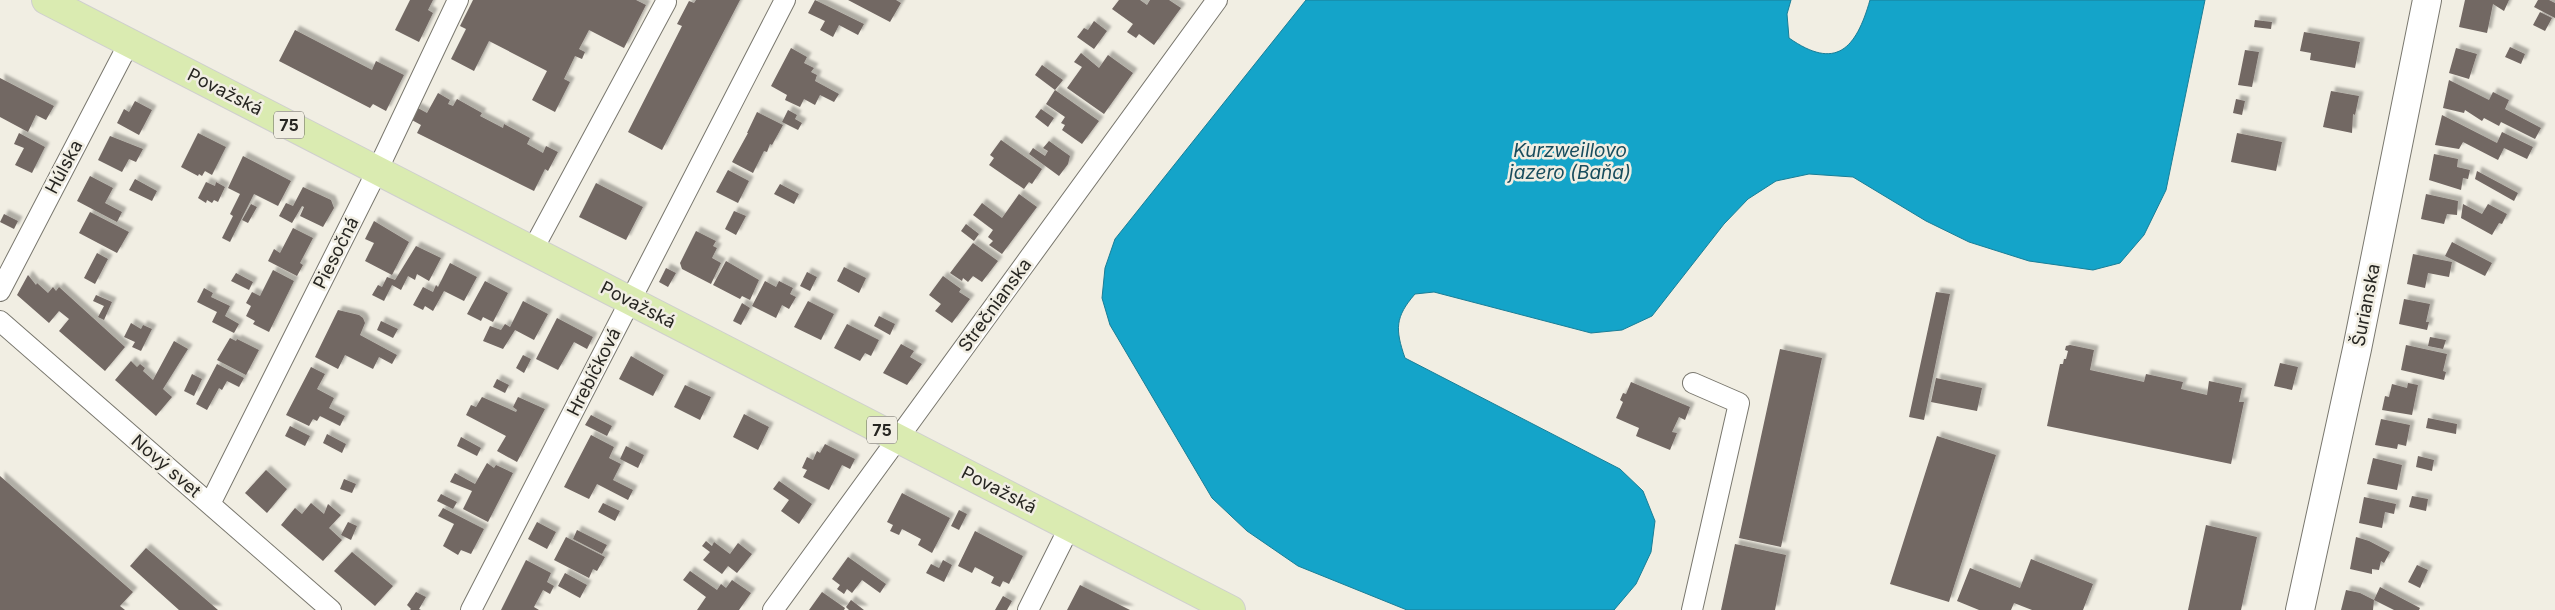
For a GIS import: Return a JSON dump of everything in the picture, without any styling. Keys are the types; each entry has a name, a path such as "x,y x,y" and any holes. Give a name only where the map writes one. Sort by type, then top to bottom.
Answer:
{"main road":[{"name":"Považská","path":"46,0 1231,610"}],"street":[{"name":"Piesočná","path":"210,504 377,170 458,0"},
{"name":"Hrebíčková","path":"471,610 785,0"},
{"name":"Strečnianska","path":"773,610 1217,0"},
{"name":"Šurianska","path":"2300,610 2357,349 2427,0"},
{"path":"532,251 666,2"},
{"name":"Húlska","path":"0,291 129,43"},
{"name":"Nový svet","path":"0,321 331,610"},
{"path":"1692,610 1739,403 1693,384"},
{"path":"1028,610 1070,526"}],"water":[{"name":"Kurzweillovo jazero (Baňa)","path":"1306,0 1791,0 1787,14 1789,38 1805,48 1820,53 1832,53 1842,50 1851,42 1858,31 1870,0 2205,0 2166,190 2144,235 2120,263 2093,270 2029,261 1969,242 1926,221 1853,177 1809,174 1776,181 1748,199 1724,224 1652,316 1622,330 1591,333 1434,292 1415,294 1400,317 1398,331 1405,358 1620,469 1643,491 1655,521 1651,552 1636,584 1614,610 1407,610 1298,566 1247,531 1212,498 1110,325 1102,298 1105,268 1115,239"}],"building":[{"path":"410,0 433,0 428,10 433,13 419,42 395,30"},
{"path":"473,0 636,0 646,5 624,48 589,30 579,49 585,52 582,59 575,56 564,79 570,82 555,112 532,100 547,71 489,41 474,71 451,59 466,29 460,26"},
{"path":"696,0 740,0 662,150 628,132 682,26 677,24 689,1 694,3"},
{"path":"815,0 864,24 858,35 839,25 833,37 820,30 825,21 808,13"},
{"path":"848,0 896,0 901,3 890,22"},
{"path":"1119,0 1140,0 1147,5 1150,0 1169,0 1181,8 1154,45 1139,34 1136,38 1127,32 1133,24 1112,9"},
{"path":"2465,0 2509,0 2504,11 2493,4 2487,33 2459,27"},
{"path":"2538,0 2549,0 2555,3 2555,18 2534,7"},
{"path":"2540,12 2552,18 2545,31 2533,25"},
{"path":"2255,20 2272,22 2271,29 2254,27"},
{"path":"1094,21 1107,31 1094,49 1077,37 1084,28 1088,30"},
{"path":"295,30 372,70 376,61 404,75 386,111 373,104 370,108 279,61"},
{"path":"2304,32 2360,42 2355,68 2310,60 2311,53 2300,51"},
{"path":"2510,47 2525,54 2521,64 2505,57"},
{"path":"791,48 807,57 804,63 814,68 811,72 817,75 815,81 839,94 834,102 820,95 815,105 804,99 800,107 785,100 787,95 771,86"},
{"path":"2456,48 2477,54 2469,79 2449,73"},
{"path":"2245,50 2259,52 2252,87 2238,85"},
{"path":"1081,53 1099,68 1108,55 1133,73 1104,114 1067,88 1082,67 1074,62"},
{"path":"1042,65 1063,80 1055,90 1035,75"},
{"path":"0,78 54,106 46,120 36,115 28,132 0,117"},
{"path":"2449,80 2489,100 2493,92 2509,100 2505,109 2541,128 2535,139 2501,122 2499,126 2484,118 2482,121 2465,110 2464,113 2443,108"},
{"path":"1055,90 1099,121 1082,144 1062,130 1065,125 1061,123 1065,117 1046,104"},
{"path":"2331,91 2359,96 2355,115 2353,114 2352,133 2323,127"},
{"path":"438,93 450,100 448,104 453,106 457,99 482,113 480,116 503,128 504,124 530,138 527,144 543,153 546,146 558,152 548,171 545,169 534,191 417,133 421,125 410,119 416,107 427,113"},
{"path":"2236,99 2245,101 2242,115 2233,113"},
{"path":"135,101 152,110 139,135 117,123 124,109 129,112"},
{"path":"1041,109 1054,118 1048,127 1035,117"},
{"path":"788,110 797,115 795,119 802,123 798,130 782,122"},
{"path":"757,112 783,125 767,152 764,151 753,173 732,162"},
{"path":"2442,115 2497,143 2502,132 2533,147 2527,159 2504,148 2498,160 2463,142 2459,149 2435,145"},
{"path":"19,133 45,147 32,173 15,165 24,148 14,144"},
{"path":"198,133 226,147 212,175 205,171 202,176 199,174 198,176 181,167"},
{"path":"2237,133 2282,142 2276,171 2231,162"},
{"path":"110,136 143,149 136,162 129,159 122,172 98,160"},
{"path":"1001,140 1042,169 1032,184 1029,182 1024,189 989,165 994,158 990,155"},
{"path":"1049,141 1070,156 1068,164 1059,176 1029,154 1033,148 1045,156 1048,151 1043,148"},
{"path":"2434,154 2458,159 2457,167 2470,170 2468,179 2463,178 2461,190 2429,180"},
{"path":"243,156 291,181 278,206 254,194 230,242 222,238 233,216 230,214 240,194 228,188"},
{"path":"728,170 749,181 738,203 716,192"},
{"path":"2477,171 2518,193 2514,201 2475,179"},
{"path":"90,176 113,188 105,203 122,212 117,222 77,201"},
{"path":"135,179 157,191 152,201 129,190"},
{"path":"206,182 215,186 216,182 225,187 218,202 214,200 212,203 207,200 206,203 198,198"},
{"path":"596,183 643,207 626,240 579,217"},
{"path":"780,184 799,194 794,204 774,194"},
{"path":"303,187 331,200 334,208 323,227 300,216 304,207 302,206 292,223 279,216 286,203 293,206"},
{"path":"1019,194 1037,207 1002,254 989,245 993,241 988,237 993,230 973,215 982,203 1002,218"},
{"path":"2426,194 2458,201 2457,215 2447,214 2444,224 2421,219"},
{"path":"251,204 257,207 248,223 242,220"},
{"path":"2463,204 2482,214 2488,204 2507,214 2502,224 2499,223 2492,235 2461,218"},
{"path":"734,211 746,216 736,235 725,229"},
{"path":"90,212 129,232 117,253 79,233"},
{"path":"4,214 18,221 14,229 0,222"},
{"path":"374,221 409,242 392,275 365,261 374,243 365,239"},
{"path":"966,224 979,234 974,241 961,231"},
{"path":"293,228 313,238 300,263 303,265 297,276 268,261 274,249 280,253"},
{"path":"696,231 716,241 713,246 717,248 712,258 721,263 711,284 682,269 680,263"},
{"path":"2452,242 2492,263 2485,276 2445,256"},
{"path":"973,243 998,261 982,282 973,276 968,282 963,278 962,281 950,273"},
{"path":"416,246 441,258 429,281 417,274 415,280 408,276 401,290 392,285 384,301 372,295 378,285 382,287 387,277 395,280"},
{"path":"97,253 108,259 95,284 84,278"},
{"path":"2413,254 2452,262 2449,277 2428,273 2425,288 2407,284"},
{"path":"726,261 759,280 750,300 742,296 740,299 713,285"},
{"path":"450,263 477,277 464,301 444,291 433,311 425,306 423,310 413,305 423,287 433,292 436,285 438,287"},
{"path":"844,267 866,278 859,293 837,281"},
{"path":"666,268 676,273 668,287 659,282"},
{"path":"273,270 294,281 269,332 253,324 255,321 246,316 251,306 246,303 252,292 260,296"},
{"path":"807,272 817,277 810,291 800,286"},
{"path":"236,273 253,282 249,290 231,281"},
{"path":"28,275 36,285 37,283 48,293 53,287 56,291 59,287 125,347 105,371 59,331 69,319 59,311 49,323 17,295"},
{"path":"943,276 961,289 959,292 970,299 952,323 935,311 941,304 929,295"},
{"path":"485,281 508,293 493,322 483,317 481,321 467,314"},
{"path":"765,281 776,287 779,281 793,288 790,294 796,297 789,309 782,305 776,318 752,306"},
{"path":"204,288 213,293 211,297 230,306 225,316 239,324 234,333 212,322 217,312 197,302"},
{"path":"1936,292 1950,294 1924,420 1909,417"},
{"path":"96,295 112,302 104,320 98,317 104,306 93,301"},
{"path":"2404,299 2430,304 2426,322 2429,322 2427,330 2399,324"},
{"path":"523,301 548,314 534,340 515,330 503,349 483,341 490,326 501,330 505,324 510,327"},
{"path":"808,301 834,314 821,340 794,327"},
{"path":"742,303 750,308 741,325 733,321"},
{"path":"338,310 359,315 363,318 365,323 360,335 397,355 392,364 379,357 373,369 345,355 338,369 315,357"},
{"path":"879,316 895,324 890,335 874,326"},
{"path":"557,318 593,337 587,349 574,342 558,370 536,359"},
{"path":"381,321 398,329 393,338 377,330"},
{"path":"131,323 141,329 143,325 152,329 141,351 132,347 135,342 124,337"},
{"path":"847,324 879,340 871,356 865,353 860,361 834,348"},
{"path":"2430,337 2446,340 2443,349 2428,346"},
{"path":"230,338 236,341 237,339 259,350 246,375 217,360"},
{"path":"174,341 188,349 163,389 172,397 156,416 115,380 131,361 137,367 140,364 145,368 143,371 153,380"},
{"path":"901,344 914,351 910,357 922,364 907,385 883,373"},
{"path":"2070,345 2094,350 2090,370 2144,382 2146,374 2183,382 2181,389 2207,395 2209,381 2242,388 2239,402 2244,402 2231,464 2047,426 2060,364 2063,364 2064,359 2066,359 2068,351 2065,350 2066,346"},
{"path":"2406,345 2447,354 2443,371 2446,372 2444,380 2401,370"},
{"path":"1780,349 1822,358 1781,547 1739,538"},
{"path":"523,355 531,359 524,373 516,368"},
{"path":"631,356 664,375 653,396 619,379"},
{"path":"2280,363 2298,367 2292,390 2274,386"},
{"path":"217,364 244,378 239,387 227,381 222,390 219,388 207,410 196,404"},
{"path":"311,367 325,374 317,389 334,398 329,408 345,416 340,426 320,416 317,421 313,419 309,426 286,415"},
{"path":"192,374 202,379 194,396 184,391"},
{"path":"1936,378 1982,388 1977,411 1931,402"},
{"path":"497,379 509,385 505,393 493,387"},
{"path":"1631,382 1690,407 1685,420 1679,417 1672,432 1677,433 1670,450 1636,436 1639,428 1616,418 1623,402 1620,400 1623,393 1626,394"},
{"path":"2408,383 2418,385 2412,415 2382,410 2385,396 2389,397 2392,384 2407,388"},
{"path":"685,385 711,397 700,420 674,407"},
{"path":"482,397 516,412 517,410 513,407 518,397 545,409 517,462 497,451 506,436 466,415 471,405 476,407"},
{"path":"744,414 769,427 758,450 733,437"},
{"path":"591,415 612,426 607,436 585,425"},
{"path":"2428,418 2457,424 2456,434 2426,428"},
{"path":"2381,419 2410,425 2406,446 2398,444 2397,449 2375,445"},
{"path":"290,426 310,436 305,446 285,436"},
{"path":"327,434 346,444 342,453 323,443"},
{"path":"591,435 614,447 609,458 621,464 613,480 633,490 628,500 597,484 589,499 564,487"},
{"path":"1937,436 1996,455 1949,602 1890,584"},
{"path":"461,437 481,448 477,456 457,446"},
{"path":"825,444 855,459 850,469 842,465 829,490 803,477 807,470 802,468 807,457 813,460 817,451 820,453"},
{"path":"626,446 644,455 638,468 620,459"},
{"path":"2418,456 2434,460 2432,471 2416,467"},
{"path":"2373,458 2402,465 2397,490 2367,484"},
{"path":"487,463 494,468 496,465 513,473 488,522 463,509 472,491 450,482 455,473 475,484"},
{"path":"266,470 287,489 267,513 245,493"},
{"path":"0,476 133,592 120,606 125,610 0,610"},
{"path":"344,479 356,484 352,493 340,489"},
{"path":"779,481 812,504 799,524 781,511 789,500 773,489"},
{"path":"902,493 950,518 932,553 918,545 921,539 902,529 899,535 890,531 893,525 887,522"},
{"path":"441,494 457,502 453,509 437,501"},
{"path":"2412,496 2428,499 2426,511 2409,507"},
{"path":"2364,497 2396,504 2394,514 2385,512 2382,528 2359,523"},
{"path":"311,503 324,514 328,504 341,515 329,528 342,540 323,561 281,525 295,508 302,514"},
{"path":"603,503 620,511 615,521 598,512"},
{"path":"443,508 484,529 471,554 461,550 458,555 443,546 454,524 438,516"},
{"path":"959,510 967,514 959,530 951,526"},
{"path":"348,522 357,526 351,540 341,535"},
{"path":"537,522 556,532 547,549 528,539"},
{"path":"2206,525 2257,537 2241,610 2188,610"},
{"path":"577,530 607,545 602,554 573,539"},
{"path":"975,531 1023,556 1009,584 1003,581 1000,587 991,583 994,577 975,567 972,573 958,566"},
{"path":"566,537 605,557 597,571 593,569 589,578 554,560"},
{"path":"2356,537 2369,541 2390,552 2384,563 2381,561 2379,570 2372,569 2372,574 2350,569"},
{"path":"706,541 712,546 714,542 730,554 738,543 752,554 737,573 728,566 722,574 703,560 710,552 702,546"},
{"path":"1735,544 1786,555 1775,610 1721,610"},
{"path":"146,548 218,610 179,610 130,566"},
{"path":"352,552 393,586 375,606 334,571"},
{"path":"848,557 886,584 880,593 862,580 852,593 847,589 844,594 837,589 840,585 832,579"},
{"path":"2031,559 2093,584 2083,610 2032,610 2014,603 2011,610 1979,610 1957,601 1970,568 2020,588"},
{"path":"526,560 551,573 547,582 554,586 550,594 543,590 534,607 539,610 501,610"},
{"path":"943,560 952,565 944,582 926,573 931,564 939,568"},
{"path":"2417,565 2428,570 2420,588 2408,582"},
{"path":"690,571 717,590 721,584 726,588 732,580 751,593 739,610 697,610 706,597 683,580"},
{"path":"565,573 587,585 580,598 558,586"},
{"path":"1080,585 1130,610 1067,610"},
{"path":"2380,587 2420,608 2419,610 2394,610 2374,600"},
{"path":"2346,590 2360,593 2374,600 2373,610 2341,610"},
{"path":"416,592 426,597 419,609 421,610 410,610 407,605"},
{"path":"822,592 845,608 844,610 809,610"},
{"path":"1003,596 1012,601 1007,610 995,610"},
{"path":"851,600 864,610 849,610 846,607"}]}
